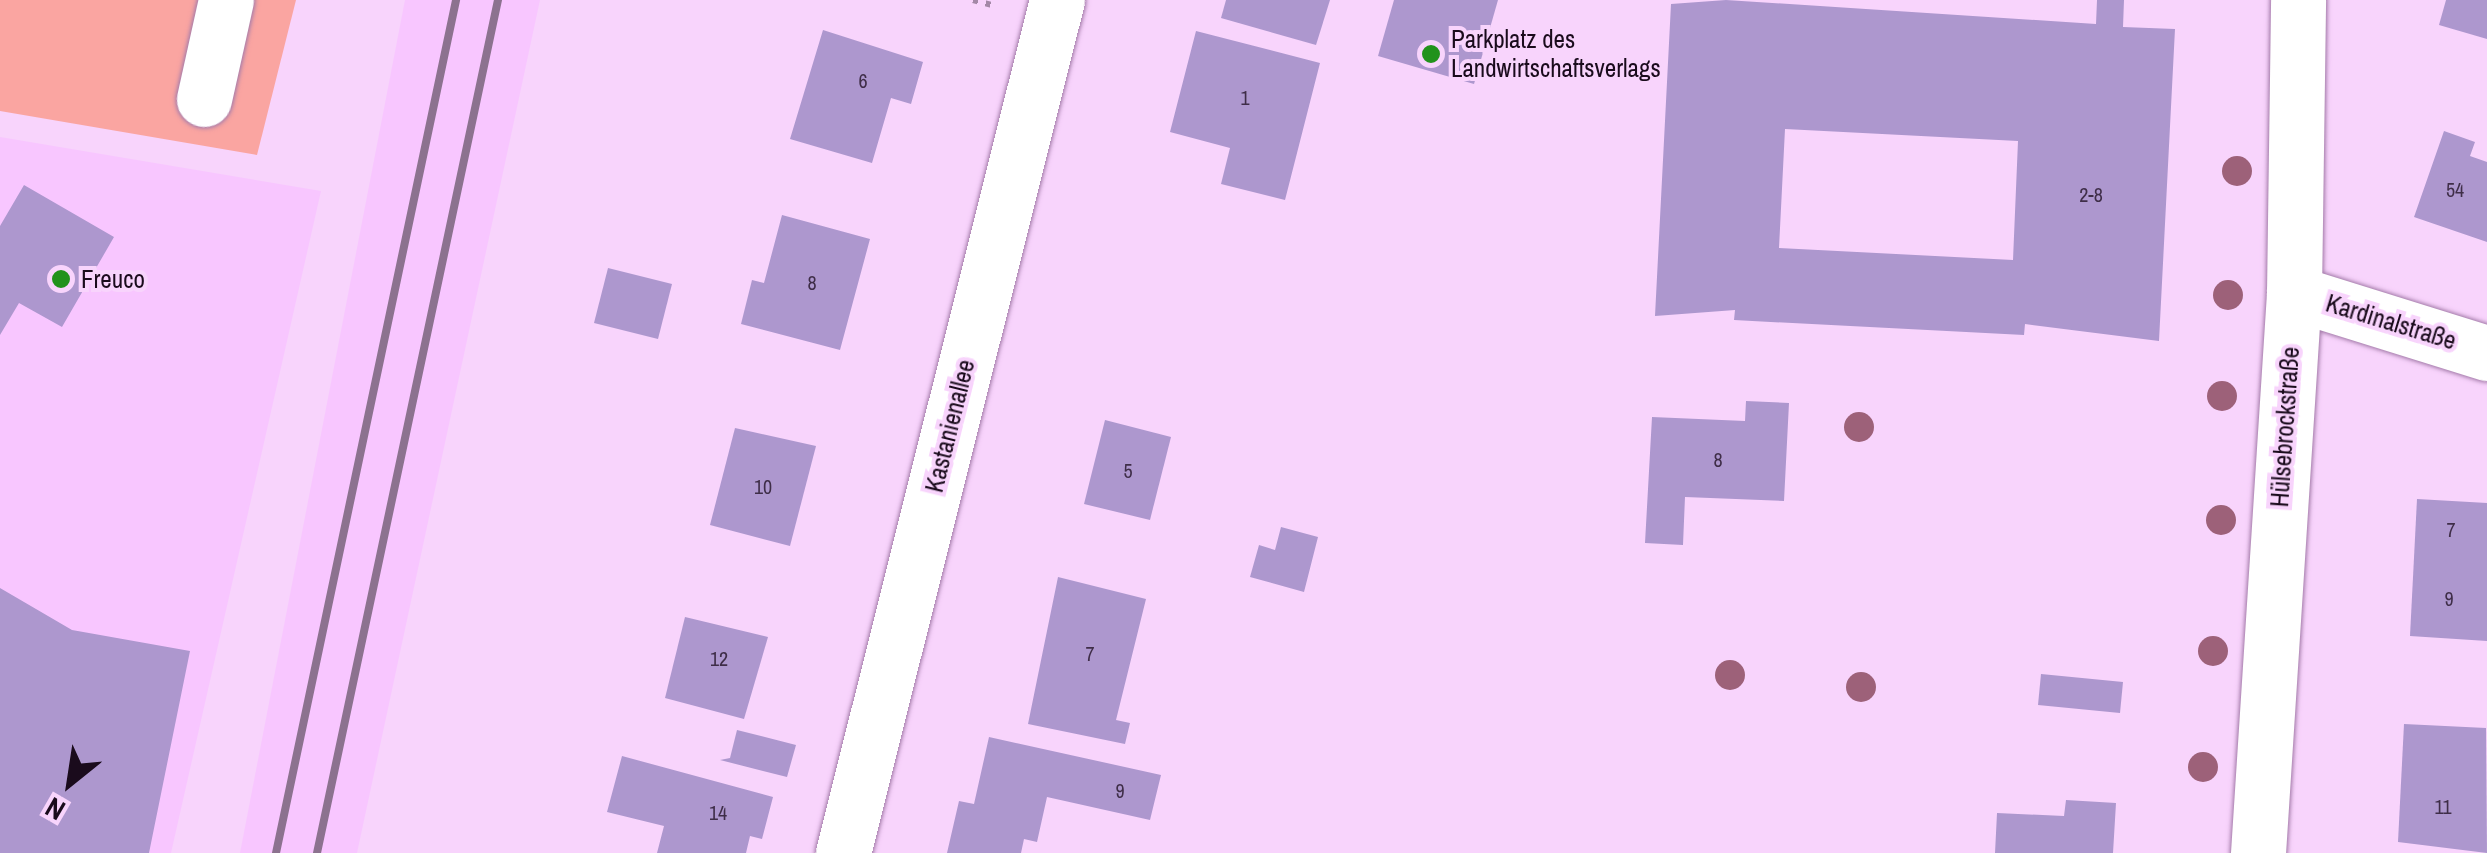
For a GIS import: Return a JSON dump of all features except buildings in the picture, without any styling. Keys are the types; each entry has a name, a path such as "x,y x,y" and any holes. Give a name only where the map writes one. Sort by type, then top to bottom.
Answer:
{"street":[{"path":"204,99 226,0"},
{"name":"Hülsebrockstraße","path":"2258,853 2294,293 2292,1"},
{"name":"Kastanienallee","path":"844,853 1054,10"},
{"name":"Kardinalstraße","path":"2294,293 2487,352"}],"shaded area":[{"path":"0,0 296,0 257,155 0,111"},
{"path":"405,0 540,0 357,853 240,853"},
{"path":"0,137 321,191 171,853 0,853"}],"railway":[{"path":"276,853 456,0"},
{"path":"317,853 498,0"}],"place":[{"name":"Parkplatz des Landwirtschaftsverlags","path":"1431,54"},
{"name":"Freuco","path":"61,279"}]}
